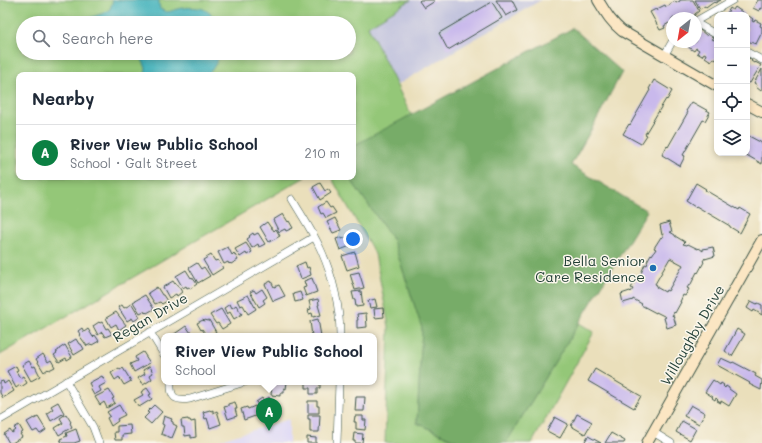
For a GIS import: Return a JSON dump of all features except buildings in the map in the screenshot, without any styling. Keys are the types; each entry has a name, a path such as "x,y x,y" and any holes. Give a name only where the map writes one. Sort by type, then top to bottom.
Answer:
{"street":[{"path":"598,0 614,24 664,56 714,84"},
{"path":"702,18 733,0"},
{"path":"702,26 714,33"},
{"path":"664,56 669,48"},
{"path":"750,54 762,60"},
{"path":"750,106 762,112"},
{"path":"292,199 314,237 325,261 334,289 339,317 340,333"},
{"name":"Regan Drive","path":"0,420 314,237"},
{"name":"Willoughby Drive","path":"647,443 762,240"},
{"path":"150,332 161,350"},
{"path":"66,381 93,427 99,443"},
{"path":"171,385 170,390 172,395 176,399 183,400 190,400 236,385"},
{"path":"337,443 339,385"},
{"path":"653,432 672,443"}],"shaded area":[{"path":"411,0 541,0 397,85 368,26"},
{"path":"289,419 289,443 211,443"}],"green space":[{"path":"0,0 411,0 368,26 411,115 356,147 356,72 16,72 16,180 300,180 0,355"},
{"path":"573,28 622,72 571,165 647,211 506,443 461,443 417,423 422,328 393,240 351,180 356,180 356,144"},
{"path":"333,180 351,180 393,240 422,328 417,423 461,443 385,443 389,327 375,254"},
{"path":"579,323 594,332 532,443 506,443"}],"water":[{"path":"113,0 159,0 160,9 163,11 169,12 180,8 201,8 213,16 95,16 110,9"},
{"path":"142,60 217,60 210,72 145,72 146,68"}],"place":[{"name":"Bella Senior Care Residence","path":"653,268"},
{"name":"River View Public School","path":"269,431"}]}
